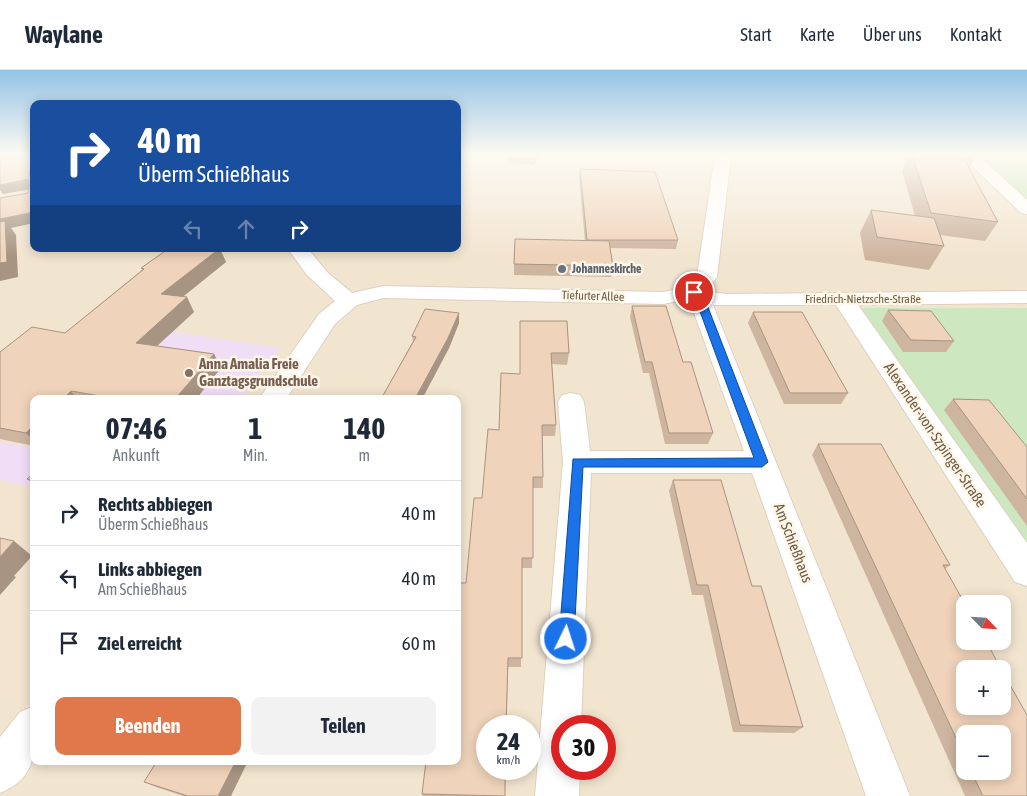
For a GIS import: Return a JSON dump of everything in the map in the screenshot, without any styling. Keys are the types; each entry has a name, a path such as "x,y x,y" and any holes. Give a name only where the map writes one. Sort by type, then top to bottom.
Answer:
{"street":[{"path":"697,294 706,277 718,189"},
{"path":"1005,189 1027,209"},
{"path":"300,252 309,267 349,300"},
{"name":"Tiefurter Allee","path":"275,395 327,319 349,300 383,292 663,298 697,294"},
{"name":"Friedrich-Nietzsche-Straße","path":"697,294 726,300 1027,297"},
{"name":"Am Schießhaus","path":"697,294 888,796"},
{"name":"Alexander-von-Szpinger-Straße","path":"843,299 1027,571"},
{"path":"557,796 577,462 571,402"},
{"path":"577,462 762,462"},
{"path":"0,772 30,731"}],"shaded area":[{"path":"0,189 30,189 30,252 461,252 461,189 1007,189 1027,206 1027,796 0,796"},
{"name":"Anna Amalia Freie Ganztagsgrundschule","path":"162,330 281,348 244,395 95,395"},
{"path":"3,442 30,447 30,486 0,480 0,445"}],"green space":[{"path":"1012,189 1027,189 1027,202"},
{"path":"1027,308 1027,550 862,312 862,309"}],"building":[{"path":"30,189 30,213 0,219 0,198 28,193"},
{"path":"582,189 661,189 678,240 587,240"},
{"path":"923,189 980,189 998,222 931,213"},
{"path":"871,210 934,218 944,246 877,237"},
{"path":"5,221 7,262 0,263 0,222"},
{"path":"515,239 609,241 613,266 514,264"},
{"path":"164,252 215,252 161,294 187,297 136,343 214,354 178,395 94,395 71,391 67,395 30,395 30,429 26,433 0,428 0,352 32,327 65,333 144,269 141,268"},
{"path":"632,306 666,306 683,362 691,362 713,433 669,433 652,362 645,362"},
{"path":"425,309 459,313 448,338 417,395 383,395 416,337 412,336"},
{"path":"888,310 931,311 954,341 911,340"},
{"path":"753,312 802,312 848,393 790,393"},
{"path":"520,321 567,321 569,353 551,353 556,425 542,425 543,477 533,477 533,558 522,558 522,658 508,658 506,715 476,715 476,780 505,780 505,796 422,794 426,765 461,765 461,583 466,583 474,498 482,498 488,429 499,430 501,373 520,374"},
{"path":"953,399 989,400 1027,447 1027,499"},
{"path":"818,444 881,444 950,565 943,565 960,595 956,595 956,650 991,650 996,660 956,660 956,715 1011,715 1011,687 1027,715 1027,796 983,796 975,780 1011,780 1011,725 956,725 956,738"},
{"path":"673,480 721,480 752,586 761,586 803,727 740,725 708,585 697,585"},
{"path":"0,538 14,541 0,557"},
{"path":"155,765 234,765 218,796 188,796 144,782"}],"place":[{"name":"Johanneskirche","path":"562,269"},
{"name":"Anna Amalia Freie Ganztagsgrundschule","path":"189,373"}],"route":[{"path":"566,639 577,462 762,462 700,297 694,292"}]}
